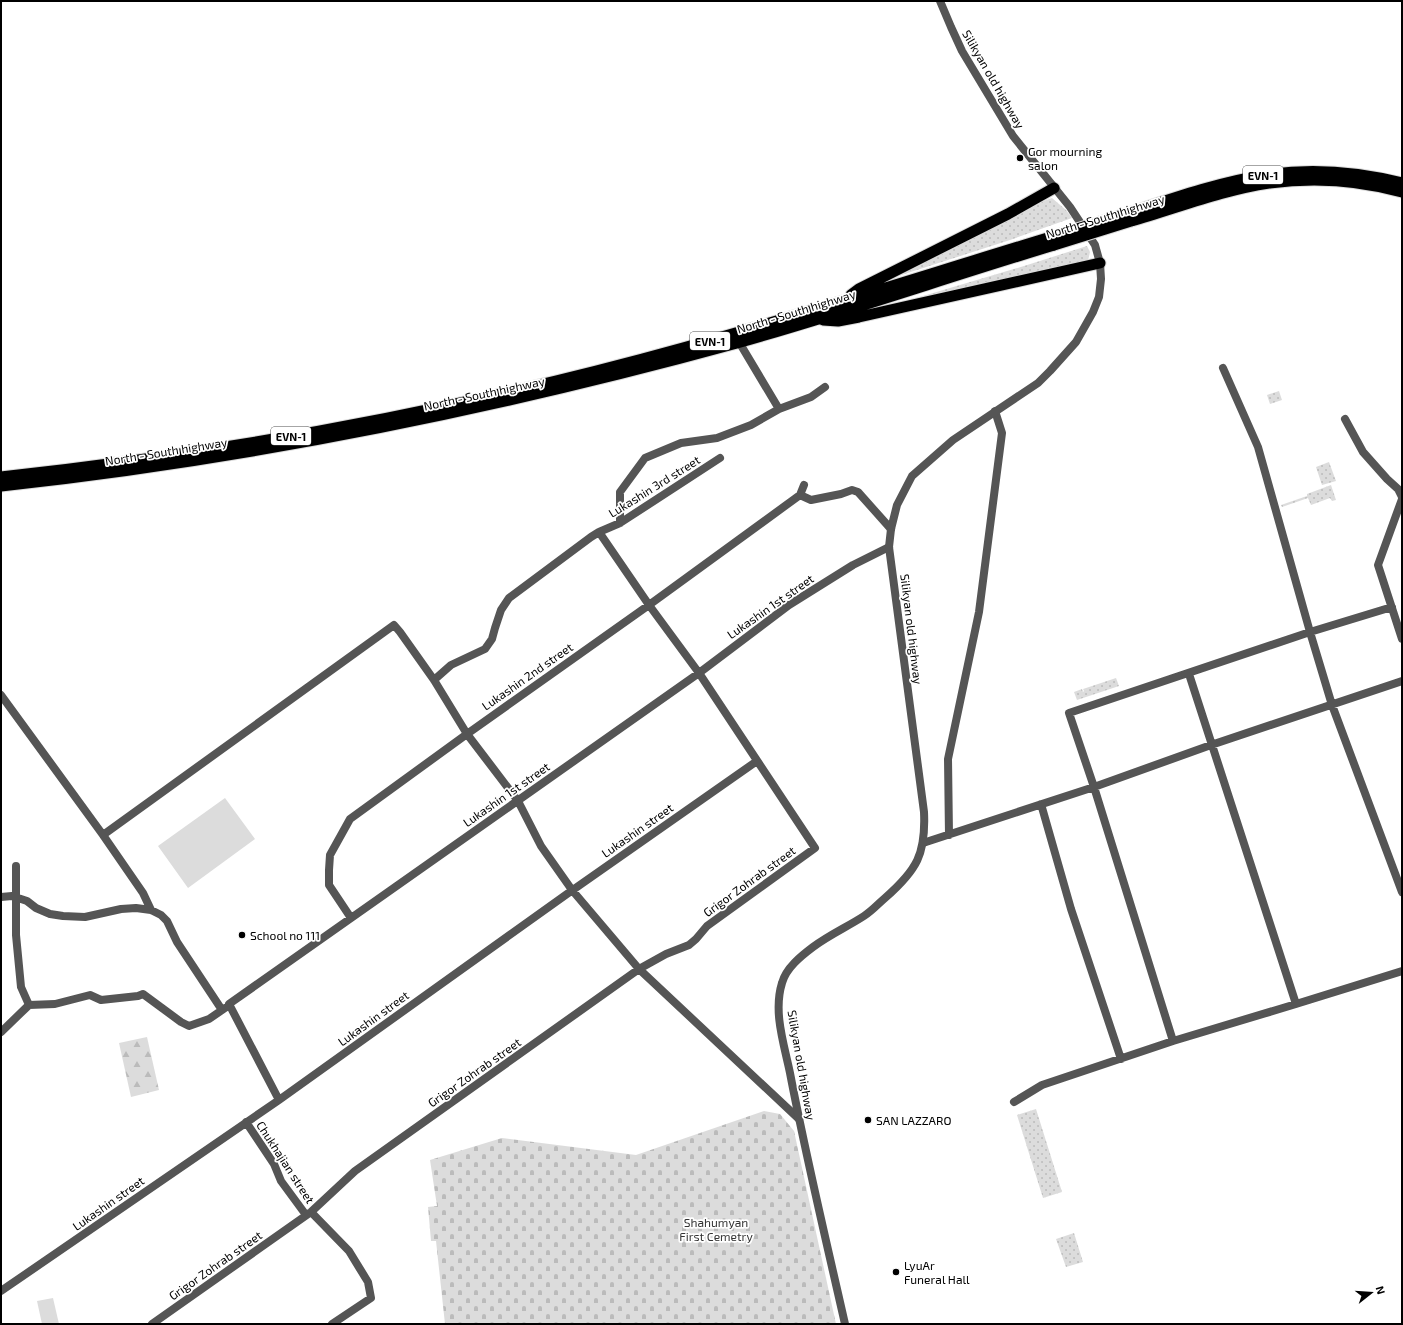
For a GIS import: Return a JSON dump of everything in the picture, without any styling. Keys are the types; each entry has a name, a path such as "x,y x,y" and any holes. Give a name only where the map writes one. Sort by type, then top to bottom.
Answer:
{"highway":[{"name":"North - South highway","path":"1144,213 1216,186 1274,174 1306,171 1344,173 1384,178 1402,183"},
{"name":"North - South highway","path":"1,486 191,462 372,430 544,393 739,342 816,319 1130,217 1218,194 1268,183 1307,180 1346,181 1402,192"},
{"path":"842,301 859,289 1008,214 1054,188"},
{"name":"North - South highway","path":"1,477 133,461 314,432 440,407 543,384 681,349 842,301 1053,241"},
{"path":"816,319 838,321 1100,262"}],"street":[{"name":"Silikyan old highway","path":"845,1324 799,1119 779,1018 779,1000 782,982 800,956 827,936 865,915 901,884 918,860 923,843 925,830 924,812 889,548 891,529 897,505 912,476 953,440 1038,382 1076,342 1093,312 1099,297 1101,279 1100,262 1095,245 1078,218 1013,136 962,52 940,1"},
{"path":"739,342 779,409"},
{"path":"1223,368 1258,447 1332,705 1402,892"},
{"path":"620,523 620,492 645,458 681,443 717,438 751,425 779,409 811,397 825,387"},
{"path":"949,835 948,759 979,612 1002,433 995,411"},
{"path":"1345,419 1363,452 1398,489 1402,498 1378,565 1402,639"},
{"name":"Lukashin 3rd street","path":"434,680 451,665 485,649 492,639 501,610 509,598 599,532 620,523 720,458"},
{"path":"804,485 800,495 811,500 841,494 852,490 858,492 891,529"},
{"name":"Lukashin 2nd street","path":"351,918 329,885 330,855 350,819 800,495"},
{"path":"599,532 649,605 699,673 757,761"},
{"name":"Lukashin 1st street","path":"29,1005 55,1004 90,995 101,1000 138,996 143,994 181,1022 189,1026 209,1019 699,673 789,605 853,565 889,548"},
{"path":"1173,1041 1094,787 1069,713 1189,674 1310,632 1392,607"},
{"path":"102,835 394,625 434,680 467,734 518,801 541,846 572,890 639,969 799,1119"},
{"path":"1189,674 1296,1004"},
{"path":"923,843 1094,787 1211,745 1402,681"},
{"path":"1,695 143,893 150,910"},
{"name":"Grigor Zohrab street","path":"152,1324 309,1214 355,1171 639,969 666,954 689,945 707,926 815,848 757,761"},
{"name":"Lukashin street","path":"1,1291 279,1100 572,890 757,761"},
{"path":"1041,804 1071,909 1121,1059"},
{"path":"1,1032 29,1005 21,987 16,935 16,866"},
{"path":"1,897 15,897 27,901 36,908 50,914 63,916 85,917 128,909 150,910 161,915 167,921 177,942 222,1010"},
{"path":"1014,1102 1042,1085 1173,1041 1402,970"},
{"path":"229,1004 279,1100"},
{"name":"Chukhajian street","path":"246,1122 274,1164 281,1181 309,1214 349,1251 368,1282 371,1298 332,1324"}],"green space":[{"path":"1052,198 1066,210 1072,218 1010,240 889,279 1038,203"},
{"path":"1087,246 1090,252 1088,261 886,307 1024,266"},
{"path":"1279,391 1282,400 1270,404 1267,395"},
{"path":"1329,462 1336,481 1322,485 1316,467"},
{"path":"1331,485 1336,500 1332,501 1330,498 1311,505 1308,498 1282,507 1281,505 1307,496 1307,494"},
{"path":"1116,678 1119,686 1077,700 1074,692 1082,689 1083,692 1083,689"},
{"path":"225,798 255,839 188,888 158,846"},
{"path":"147,1037 159,1090 131,1097 119,1043"},
{"path":"1036,1109 1062,1192 1043,1198 1017,1115"},
{"name":"Shahumyan First Cemetry","path":"764,1111 780,1114 794,1131 836,1324 445,1324 436,1241 431,1241 428,1207 437,1206 430,1160 502,1138 636,1155"},
{"path":"1074,1233 1083,1262 1066,1267 1056,1239"},
{"path":"53,1298 59,1324 42,1324 37,1301"}],"place":[{"name":"Gor mourning salon","path":"1020,158"},
{"name":"School no 111","path":"242,935"},
{"name":"SAN LAZZARO","path":"868,1120"},
{"name":"LyuAr Funeral Hall","path":"896,1272"}]}
